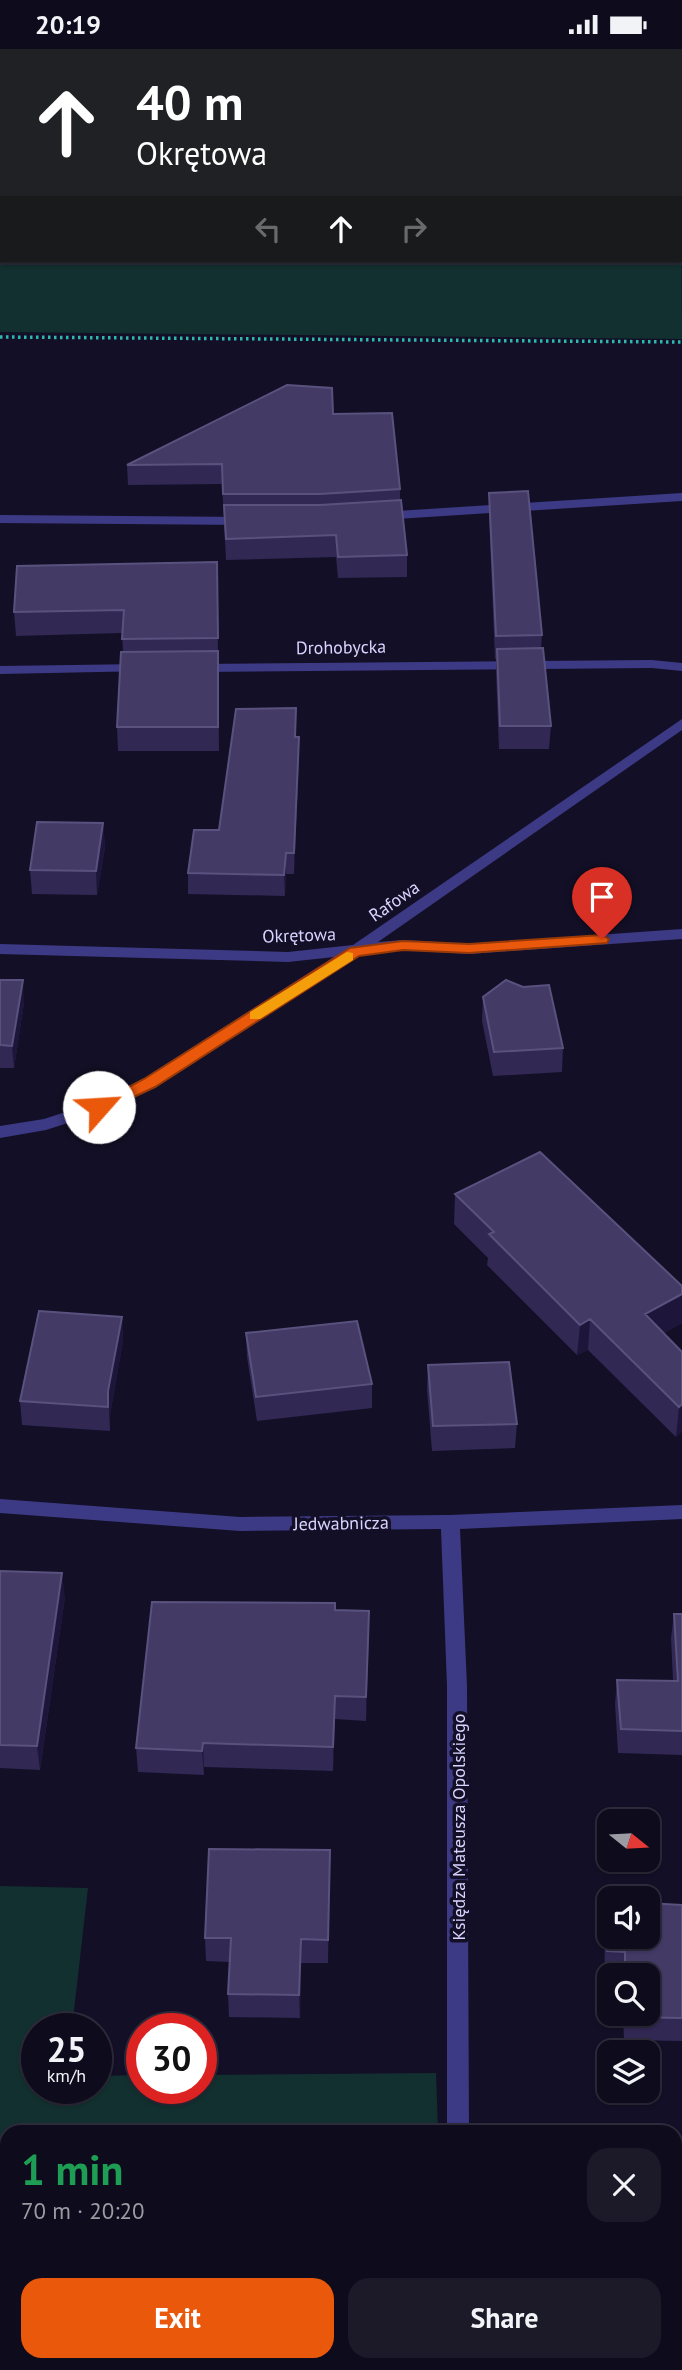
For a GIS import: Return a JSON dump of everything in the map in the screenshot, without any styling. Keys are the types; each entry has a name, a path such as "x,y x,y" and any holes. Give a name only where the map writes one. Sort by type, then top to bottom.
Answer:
{"street":[{"path":"360,517 682,497"},
{"path":"0,519 268,521"},
{"name":"Drohobycka","path":"0,670 624,664 682,667"},
{"name":"Rafowa","path":"0,1132 46,1124 99,1107 149,1083 355,951 682,723"},
{"name":"Okrętowa","path":"0,949 288,957 403,945 469,949 682,934"},
{"name":"Jedwabnicza","path":"0,1506 240,1524 450,1522 682,1512"},
{"name":"Księdza Mateusza Opolskiego","path":"450,1522 457,1686 458,2125"}],"path":[{"path":"0,337 682,342"}],"green space":[{"path":"0,263 682,263 682,339 0,332"},
{"path":"0,1886 88,1888 74,2013 21,2013 21,2104 112,2104 112,2076 126,2075 126,2104 217,2104 217,2075 436,2073 438,2125 0,2125"}],"building":[{"path":"287,385 332,388 333,414 392,413 400,489 320,494 223,494 222,464 127,465"},
{"path":"528,491 542,635 496,636 489,493"},
{"path":"401,500 407,555 338,557 336,535 226,539 224,505 320,505"},
{"path":"217,562 218,638 122,639 124,610 14,612 17,566"},
{"path":"543,648 551,726 500,726 497,649"},
{"path":"218,651 218,727 117,727 121,652"},
{"path":"296,708 295,737 299,737 294,853 286,853 284,875 188,873 194,830 219,830 236,709"},
{"path":"37,822 103,823 96,871 30,870"},
{"path":"0,980 23,980 12,1046 0,1045"},
{"path":"506,980 523,987 549,985 563,1048 494,1052 483,997"},
{"path":"540,1152 682,1286 682,1294 645,1314 682,1352 682,1404 679,1407 590,1319 580,1325 489,1234 494,1232 455,1194"},
{"path":"39,1311 122,1317 108,1391 108,1407 20,1401"},
{"path":"357,1321 372,1384 256,1397 246,1333"},
{"path":"509,1362 517,1424 433,1426 428,1365"},
{"path":"0,1571 62,1573 37,1746 0,1745"},
{"path":"152,1602 335,1603 335,1610 369,1611 366,1697 335,1696 333,1747 203,1743 202,1751 136,1748"},
{"path":"674,1614 682,1614 682,1731 621,1729 617,1680 678,1681"},
{"path":"209,1849 330,1850 328,1940 301,1939 299,1995 228,1994 231,1938 205,1938"},
{"path":"660,1904 682,1905 682,2018 660,2018 660,1963 625,1963 625,1952 607,1951 660,1949"}],"slow traffic":[{"path":"255,1015 347,956"}],"route":[{"path":"99,1107 149,1083 355,951 403,945 469,949 602,939"}]}
